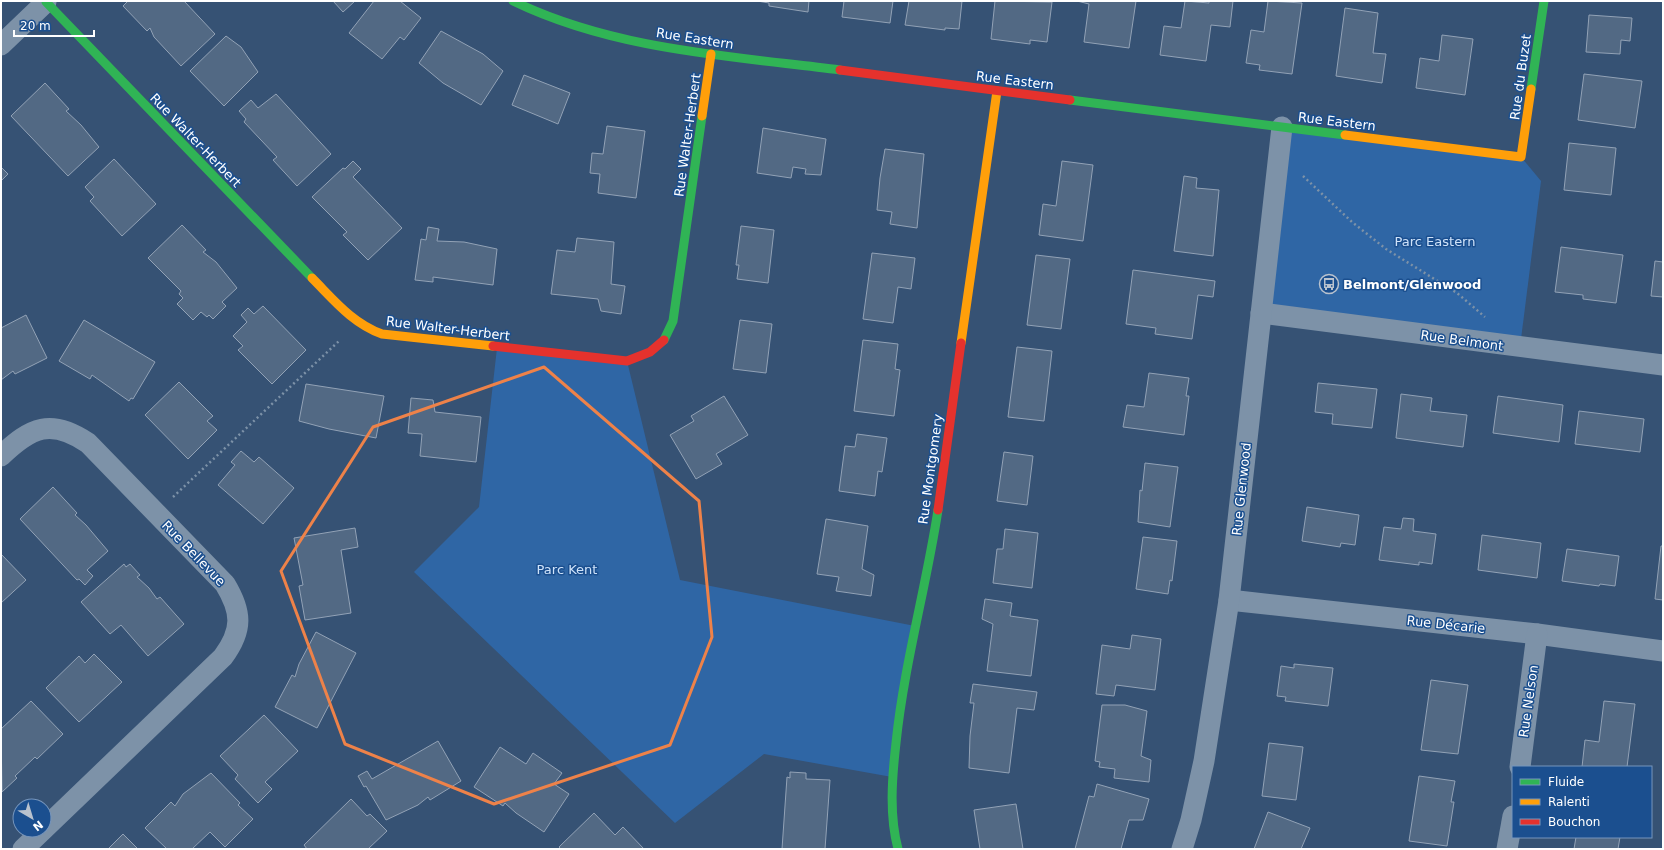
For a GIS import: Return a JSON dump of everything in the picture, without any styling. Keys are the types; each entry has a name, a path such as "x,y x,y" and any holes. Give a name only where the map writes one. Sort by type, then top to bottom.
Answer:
{"street":[{"name":"Rue Eastern","path":"513,1 550,18 590,32 711,54 1521,157"},
{"name":"Rue du Buzet","path":"1521,157 1544,1"},
{"name":"Rue Walter-Herbert","path":"46,2 350,317 366,328 382,334 627,361 643,357 656,349 667,336 673,321 711,54"},
{"path":"1,45 46,2"},
{"name":"Rue Montgomery","path":"898,849 892,808 892,778 898,723 908,662 932,549 997,91"},
{"name":"Rue Glenwood","path":"1182,849 1198,791 1229,600 1282,127"},
{"name":"Rue Belmont","path":"1261,313 1663,365"},
{"name":"Rue Bellevue","path":"1,456 28,433 44,429 58,428 73,433 88,443 225,584 233,598 238,613 238,628 233,643 223,657 52,822"},
{"name":"Rue Décarie","path":"1229,600 1537,634 1663,651"},
{"name":"Rue Nelson","path":"1520,766 1537,634"},
{"path":"1507,849 1512,822"},
{"name":"Rue Bellevue","path":"24,849 36,838"}],"path":[{"path":"1303,176 1352,222 1386,249 1457,293 1488,320"},
{"path":"156,514 339,341"}],"highlighted area":[{"path":"544,367 699,501 712,637 670,745 494,804 345,744 281,571 373,427"}],"green space":[{"name":"Parc Eastern","path":"1282,127 1521,157 1541,181 1520,347 1261,313"},
{"name":"Parc Kent","path":"497,348 627,361 680,580 915,626 892,777 764,754 675,823 414,572 479,507"}],"building":[{"path":"128,1 184,1 215,34 181,66 154,37 150,28 147,31 123,6"},
{"path":"333,1 355,1 343,12"},
{"path":"374,1 400,1 421,18 404,40 400,37 382,59 349,33"},
{"path":"757,1 809,1 808,12 769,6 769,3"},
{"path":"844,1 893,1 890,23 842,17"},
{"path":"909,1 962,1 959,29 945,28 945,30 905,25"},
{"path":"995,1 1052,2 1047,42 1030,40 1030,44 991,39"},
{"path":"1077,1 1136,1 1129,48 1084,42 1089,4"},
{"path":"1185,1 1209,3 1209,1 1233,1 1230,27 1211,25 1206,61 1160,55 1164,26 1181,28"},
{"path":"1268,1 1302,3 1292,74 1259,70 1260,65 1246,63 1251,30 1264,32"},
{"path":"1345,8 1378,13 1373,53 1386,54 1382,83 1336,76"},
{"path":"1589,15 1632,18 1630,41 1621,40 1620,54 1586,52"},
{"path":"441,31 483,54 503,71 481,105 443,83 419,63"},
{"path":"1442,35 1473,39 1465,95 1416,88 1420,58 1439,61"},
{"path":"226,36 241,47 258,72 224,106 190,71"},
{"path":"1584,74 1642,81 1635,128 1578,120"},
{"path":"524,75 570,93 558,124 512,105"},
{"path":"45,83 69,109 66,111 81,125 99,147 68,176 11,116"},
{"path":"276,94 331,154 297,186 273,160 277,157 244,122 246,119 239,111 251,100 258,108"},
{"path":"607,126 645,131 636,198 598,193 600,174 590,173 592,153 603,154"},
{"path":"763,128 826,139 821,175 805,174 806,169 793,167 791,178 757,173"},
{"path":"1569,143 1616,148 1611,195 1564,190"},
{"path":"885,149 924,154 917,228 890,224 892,212 877,210"},
{"path":"114,159 156,204 122,236 90,201 94,197 85,187"},
{"path":"353,161 361,169 353,177 402,228 368,260 343,235 347,232 312,197 343,168 345,169"},
{"path":"1062,161 1093,165 1083,241 1039,235 1043,204 1056,206"},
{"path":"1,167 8,174 1,181"},
{"path":"1184,176 1197,178 1196,188 1219,190 1213,256 1174,251"},
{"path":"182,225 206,250 203,252 216,262 237,288 222,302 226,306 213,319 209,315 207,317 201,312 193,320 177,304 183,298 179,294 181,291 148,258"},
{"path":"741,226 774,230 768,283 737,279 739,265 736,265"},
{"path":"428,227 439,229 437,241 464,242 497,249 493,285 433,277 433,282 415,280 421,239 426,240"},
{"path":"577,238 614,242 611,284 625,286 621,314 601,311 598,299 551,294 557,250 575,252"},
{"path":"1561,247 1623,255 1616,303 1583,299 1583,295 1555,292"},
{"path":"872,253 915,258 911,289 898,287 893,323 863,319"},
{"path":"1036,255 1070,259 1061,329 1027,325"},
{"path":"1655,261 1663,262 1663,297 1651,296"},
{"path":"1133,270 1215,281 1213,297 1198,295 1192,339 1155,334 1156,328 1126,324"},
{"path":"263,306 306,350 272,384 238,350 243,346 233,336 247,322 241,315 248,308 254,314"},
{"path":"26,315 47,358 15,374 13,371 1,380 1,328"},
{"path":"84,320 155,362 133,399 131,398 129,401 92,375 90,379 59,361"},
{"path":"740,320 772,324 766,373 733,369"},
{"path":"863,340 898,344 895,369 900,370 894,416 854,411"},
{"path":"1017,347 1052,351 1044,421 1008,417"},
{"path":"1149,373 1189,378 1186,396 1189,396 1184,435 1123,427 1127,405 1144,407"},
{"path":"179,382 213,416 207,421 217,430 188,459 145,415"},
{"path":"1318,383 1377,389 1372,428 1332,424 1333,414 1315,412"},
{"path":"306,384 384,396 376,438 329,429 299,421"},
{"path":"1401,394 1432,398 1430,411 1467,415 1463,447 1396,438"},
{"path":"724,396 748,435 716,454 722,464 696,479 670,435 694,421 691,416"},
{"path":"1498,396 1563,405 1559,442 1493,433"},
{"path":"411,398 433,400 435,412 481,417 476,462 420,456 422,434 408,433"},
{"path":"1579,411 1644,419 1640,452 1575,444"},
{"path":"857,434 887,438 882,472 878,471 875,496 839,491 845,446 855,447"},
{"path":"241,451 254,462 259,457 294,488 263,524 218,485 235,465 231,462"},
{"path":"1004,452 1033,456 1027,505 997,501"},
{"path":"1145,463 1178,467 1170,527 1138,522 1140,490 1142,491"},
{"path":"53,487 77,513 75,515 86,525 108,551 87,570 93,576 85,585 79,579 77,580 20,519"},
{"path":"1307,507 1359,515 1355,545 1341,543 1340,547 1302,541"},
{"path":"1403,518 1414,519 1413,531 1436,534 1432,564 1419,562 1419,565 1379,560 1384,527 1401,529"},
{"path":"826,519 868,526 862,569 874,575 871,596 836,591 839,577 817,574"},
{"path":"355,528 358,547 341,550 351,613 305,620 299,586 303,585 294,538"},
{"path":"1005,529 1038,533 1032,588 993,583 997,549 1003,549"},
{"path":"1482,535 1541,543 1537,578 1478,570"},
{"path":"1143,537 1177,541 1172,581 1170,580 1168,594 1136,589"},
{"path":"1661,546 1663,546 1663,600 1655,599"},
{"path":"1567,549 1619,556 1615,586 1600,584 1599,586 1562,581"},
{"path":"1,554 26,580 1,603"},
{"path":"124,564 126,567 130,564 140,575 137,577 149,588 157,599 160,597 184,624 148,656 121,625 110,634 81,602"},
{"path":"985,599 1012,603 1010,616 1038,620 1031,676 987,671 993,624 982,619"},
{"path":"316,632 356,653 317,728 275,707 292,675 295,677 299,664"},
{"path":"1132,635 1161,639 1155,690 1116,685 1114,696 1096,694 1102,645 1130,649"},
{"path":"94,654 122,682 79,722 46,688 79,656 85,663"},
{"path":"1294,664 1333,668 1328,706 1285,701 1286,697 1277,696 1281,666 1294,668"},
{"path":"1431,680 1468,685 1458,754 1421,750"},
{"path":"973,684 1037,692 1034,710 1017,708 1009,773 969,768 970,736 974,703 970,703"},
{"path":"31,701 63,734 37,759 35,757 15,776 17,778 2,792 1,729"},
{"path":"1604,701 1635,704 1627,766 1582,766 1585,740 1599,742"},
{"path":"1102,705 1125,705 1147,711 1141,756 1151,760 1149,782 1114,778 1115,769 1099,767 1100,762 1095,761"},
{"path":"264,715 298,751 265,782 272,789 258,803 235,779 238,775 220,756"},
{"path":"438,741 461,781 430,800 428,797 418,805 386,820 366,786 364,787 358,776 367,771 372,779"},
{"path":"1269,743 1303,747 1296,800 1262,796"},
{"path":"500,747 526,764 533,753 562,773 554,784 569,794 544,832 516,813 505,803 503,806 474,787"},
{"path":"790,772 806,773 806,779 830,780 825,849 782,849 787,777 790,778"},
{"path":"211,773 240,803 238,805 253,819 225,847 210,832 192,849 167,849 145,828 171,802 175,806 183,794"},
{"path":"1419,776 1455,781 1451,802 1454,802 1447,846 1409,841"},
{"path":"1097,784 1149,799 1143,820 1129,820 1121,849 1075,849 1089,796 1094,797"},
{"path":"351,799 367,816 370,814 387,831 368,849 307,849 304,845"},
{"path":"1016,804 1023,849 980,849 974,810"},
{"path":"1268,812 1310,828 1301,849 1254,849"},
{"path":"594,813 615,835 623,827 644,849 561,849 559,847"},
{"path":"123,834 138,849 108,849"},
{"path":"1576,838 1620,838 1618,849 1574,849"}],"traffic: fast":[{"path":"47,1 46,2 312,278"},
{"path":"513,1 552,17 591,30 632,41 715,55 840,70"},
{"path":"1531,89 1544,1"},
{"path":"1070,100 1345,135"},
{"path":"664,340 673,321 702,116"},
{"path":"898,849 892,810 893,770 896,743 904,685 928,568 938,510"}],"traffic: slow":[{"path":"702,116 711,54"},
{"path":"1345,135 1521,157 1531,89"},
{"path":"961,343 997,91"},
{"path":"312,278 352,317 382,334 493,346"}],"traffic: jam":[{"path":"840,70 1070,100"},
{"path":"493,346 627,361 650,352 664,340"},
{"path":"938,510 961,343"}],"place":[{"name":"Belmont/Glenwood","path":"1329,284"}]}
